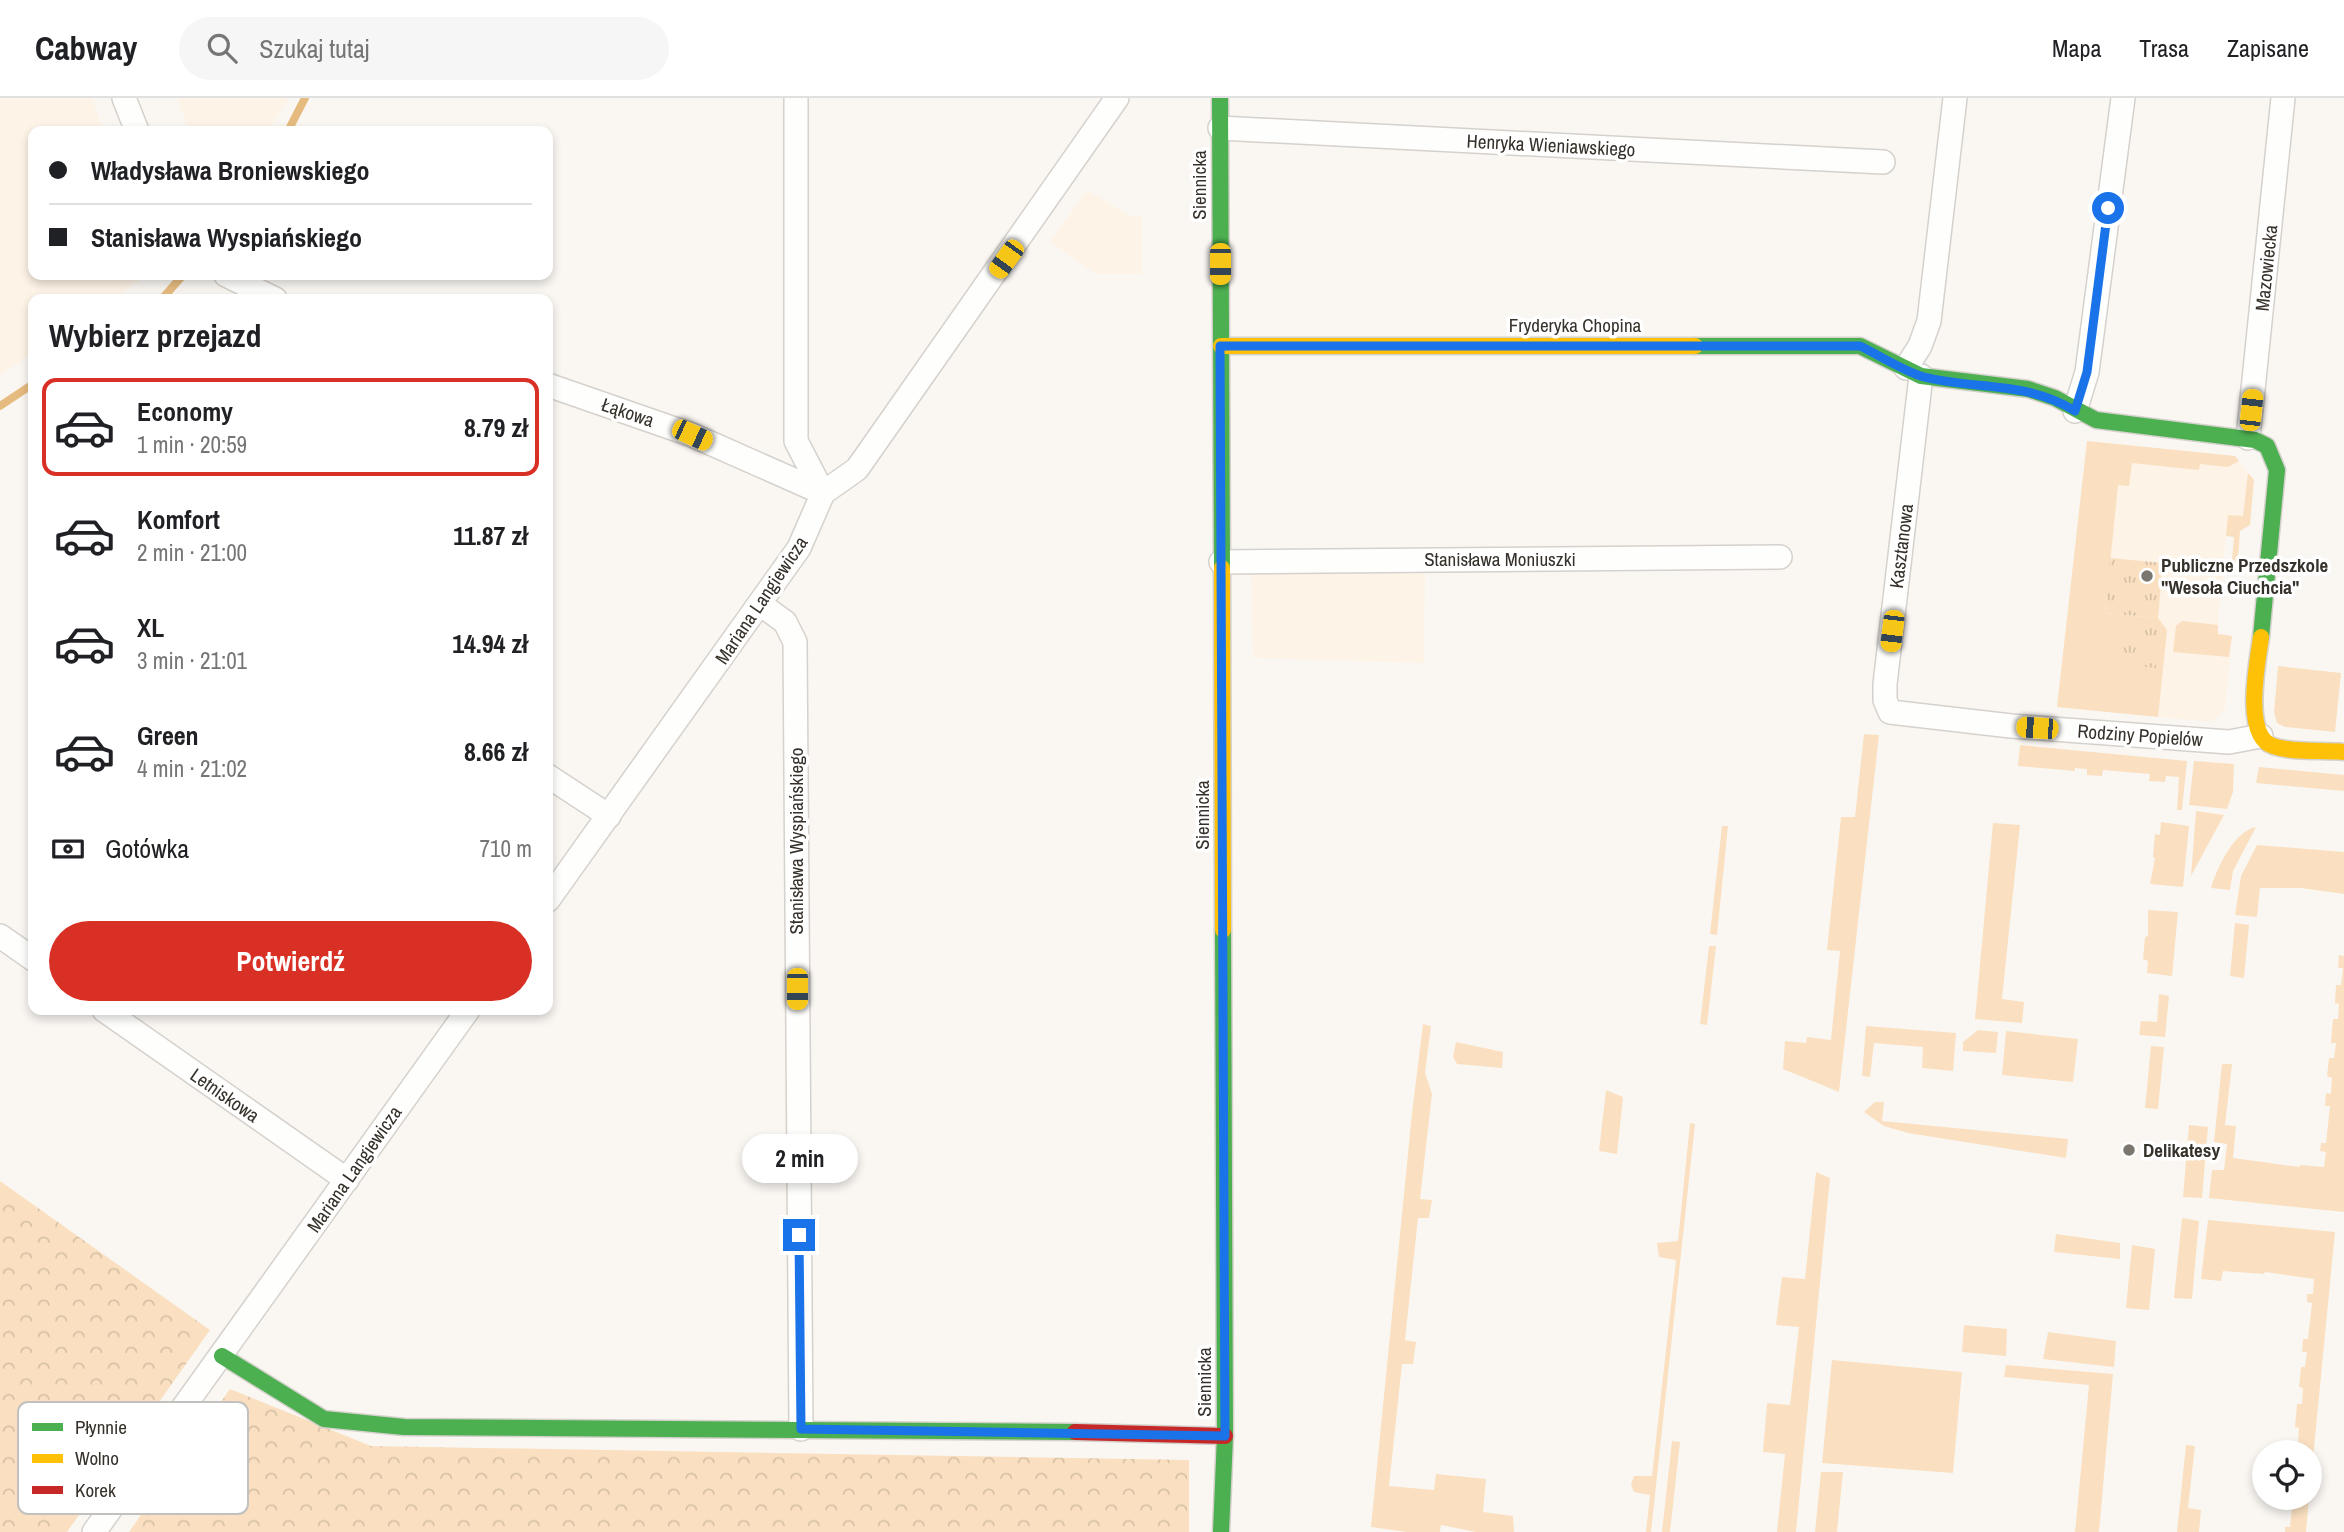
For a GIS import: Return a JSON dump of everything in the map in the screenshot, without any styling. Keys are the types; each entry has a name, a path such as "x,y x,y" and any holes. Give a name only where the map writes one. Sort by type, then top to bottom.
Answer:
{"street":[{"path":"124,98 134,126"},
{"path":"796,98 796,440 822,493 857,469 1117,98"},
{"name":"Siennicka","path":"1220,98 1225,1436 1221,1532"},
{"name":"Kasztanowa","path":"1893,713 1886,706 1885,684 1914,372 1929,321 1955,98"},
{"path":"2075,411 2087,372 2123,98"},
{"name":"Mazowiecka","path":"2248,439 2283,98"},
{"name":"Henryka Wieniawskiego","path":"1220,128 1883,162"},
{"path":"235,280 265,294"},
{"name":"Fryderyka Chopina","path":"1220,346 1860,346 1914,372 2028,389 2055,398 2096,420 2248,439"},
{"name":"Łąkowa","path":"553,387 692,435 822,493"},
{"path":"2248,439 2267,446 2277,470 2254,706 2261,736"},
{"name":"Mariana Langiewicza","path":"553,893 799,548 822,493"},
{"name":"Stanisława Moniuszki","path":"1221,562 1780,556"},
{"name":"Stanisława Wyspiańskiego","path":"760,604 785,622 795,642 801,1429"},
{"name":"Rodziny Popielów","path":"1893,713 2011,726 2229,742 2261,736 2273,746 2344,752"},
{"path":"553,779 609,816"},
{"path":"0,936 28,956"},
{"name":"Letniskowa","path":"111,1015 347,1180"},
{"name":"Mariana Langiewicza","path":"222,1356 464,1015"},
{"path":"189,1402 222,1356 324,1419 404,1427 801,1429 1225,1436"},
{"path":"94,1532 107,1514"}],"shaded area":[{"path":"0,98 91,98 102,126 28,126 28,280 140,280 120,294 28,294 28,356 0,375"},
{"path":"177,98 289,98 271,126 187,126"},
{"path":"1087,190 1130,216 1142,215 1142,274 1096,274 1050,242"},
{"name":"Publiczne Przedszkole \"Wesoła Ciuchcia\"","path":"2087,441 2235,456 2248,473 2243,516 2228,515 2217,633 2232,636 2225,710 2210,722 2057,707"},
{"path":"1251,571 1425,571 1424,663 1253,658"}],"green space":[{"path":"2087,441 2235,456 2239,461 2228,467 2200,464 2199,470 2132,463 2129,486 2118,485 2105,613 2158,618 2167,630 2158,717 2057,707"},
{"path":"2248,473 2254,480 2250,525 2240,531 2237,572 2231,571 2234,537 2226,536 2228,515 2243,516"},
{"path":"2110,558 2163,563 2158,618 2105,613"},
{"path":"2182,621 2218,625 2218,634 2232,636 2229,657 2173,652 2176,626"},
{"path":"2120,625 2159,629 2156,668 2116,664"},
{"path":"2278,666 2341,673 2335,732 2285,727 2277,723 2274,712"},
{"path":"1864,734 1879,735 1839,1092 1783,1069 1785,1041 1806,1043 1807,1037 1831,1040 1840,951 1827,950 1841,817 1855,817"},
{"path":"2020,745 2187,761 2182,810 2177,810 2179,777 2166,776 2165,782 2149,781 2150,774 2103,770 2102,776 2087,775 2087,769 2075,768 2075,771 2018,766"},
{"path":"2194,761 2234,764 2233,792 2227,809 2189,805"},
{"path":"2259,767 2344,775 2344,791 2256,783"},
{"path":"2196,811 2224,815 2191,876"},
{"path":"2161,822 2189,826 2183,887 2150,884 2155,858 2155,834 2160,835"},
{"path":"1993,823 2020,825 2002,999 2024,1002 2022,1023 1975,1019"},
{"path":"1722,826 1728,826 1717,935 1710,934"},
{"path":"2256,827 2233,871 2230,890 2211,888 2222,861 2234,843 2241,835"},
{"path":"2257,845 2344,852 2344,894 2301,888 2260,888 2257,917 2235,915 2241,876"},
{"path":"2148,910 2178,912 2172,976 2147,973 2148,961 2143,959 2145,937 2148,936"},
{"path":"2235,923 2249,925 2244,978 2230,976"},
{"path":"1709,946 1716,946 1707,1025 1700,1024"},
{"path":"2339,955 2344,956 2344,1212 2209,1198 2212,1170 2224,1170 2227,1144 2214,1142 2222,1064 2232,1064 2225,1125 2236,1126 2233,1158 2299,1167 2324,1167 2326,1152 2320,1151 2321,1143 2326,1143 2330,1106 2325,1106 2326,1093 2331,1094 2332,1078 2327,1076 2329,1058 2334,1058 2336,1043 2331,1043 2333,1019 2338,1019 2336,985 2341,985 2343,968 2338,968"},
{"path":"2159,994 2169,996 2165,1037 2139,1035 2141,1021 2157,1022"},
{"path":"1423,1024 1431,1026 1425,1073 1432,1094 1420,1199 1432,1200 1429,1218 1418,1218 1405,1340 1416,1342 1413,1364 1402,1364 1389,1486 1434,1490 1436,1474 1486,1479 1483,1512 1513,1516 1514,1532 1476,1532 1441,1525 1440,1532 1407,1532 1371,1527"},
{"path":"1866,1026 1956,1033 1953,1071 1922,1068 1923,1047 1874,1043 1870,1077 1862,1076"},
{"path":"1978,1030 1998,1032 1996,1053 1963,1051 1963,1042"},
{"path":"2006,1031 2078,1039 2073,1082 2002,1075"},
{"path":"1456,1042 1503,1052 1502,1068 1457,1064 1453,1057"},
{"path":"2151,1046 2164,1047 2158,1109 2145,1108"},
{"path":"1606,1090 1623,1097 1617,1154 1599,1151"},
{"path":"1875,1102 1884,1102 1882,1121 2068,1139 2066,1158 1908,1133 1884,1126 1864,1112"},
{"path":"1690,1123 1695,1124 1651,1532 1646,1532 1650,1495 1634,1492 1631,1485 1634,1476 1652,1476 1676,1260 1659,1257 1657,1243 1678,1241"},
{"path":"2189,1125 2208,1127 2202,1198 2183,1197"},
{"path":"1816,1172 1830,1178 1796,1532 1777,1532 1785,1454 1763,1452 1767,1403 1790,1405 1799,1327 1776,1325 1782,1277 1805,1279"},
{"path":"0,1181 210,1330 159,1402 18,1402 18,1514 80,1514 67,1532 0,1532"},
{"path":"2182,1218 2199,1221 2192,1299 2174,1298"},
{"path":"2208,1220 2335,1232 2315,1440 2298,1440 2299,1428 2295,1427 2297,1404 2302,1404 2303,1388 2299,1387 2301,1367 2305,1367 2307,1352 2302,1352 2303,1339 2308,1339 2312,1303 2307,1302 2307,1294 2313,1294 2314,1279 2265,1272 2223,1271 2221,1281 2201,1279"},
{"path":"2056,1234 2120,1243 2120,1259 2054,1252"},
{"path":"2132,1245 2155,1249 2149,1310 2126,1308"},
{"path":"1964,1325 2007,1329 2006,1356 1962,1352"},
{"path":"2048,1332 2116,1341 2114,1367 2043,1359"},
{"path":"1832,1360 1962,1372 1953,1473 1822,1463"},
{"path":"2006,1365 2113,1374 2099,1532 2075,1532 2089,1385 2004,1377"},
{"path":"230,1389 371,1446 1189,1460 1189,1532 129,1532 142,1514 248,1514 248,1402 221,1402"},
{"path":"1672,1441 1680,1442 1670,1532 1662,1532"},
{"path":"2186,1445 2195,1446 2188,1508 2201,1510 2199,1532 2177,1532"},
{"path":"1821,1472 1843,1472 1837,1532 1815,1532"},
{"path":"2292,1510 2308,1510 2306,1532 2285,1532 2285,1527 2290,1527"}],"waterway":[{"path":"291,126 305,98"},
{"path":"166,294 179,280"},
{"path":"0,406 28,387"}],"traffic: fast":[{"path":"1220,98 1222,568"},
{"path":"1695,346 1860,346 1921,376 2028,389 2055,398 2096,420 2255,440 2267,446 2277,470 2261,637"},
{"path":"1221,1532 1225,1436 1223,930"},
{"path":"222,1356 324,1419 404,1427 1075,1432"}],"traffic: slow":[{"path":"1221,346 1695,346"},
{"path":"1222,568 1223,930"},
{"path":"2261,637 2254,696 2258,728 2263,739 2273,746 2289,750 2344,752"}],"traffic: jam":[{"path":"1075,1432 1225,1436"}],"place":[{"name":"Publiczne Przedszkole \"Wesoła Ciuchcia\"","path":"2147,576"},
{"name":"Delikatesy","path":"2129,1150"}],"route":[{"path":"799,1235 801,1429 1225,1436 1220,346 1860,346 1921,376 2028,389 2055,398 2075,411 2087,372 2108,208"}]}
